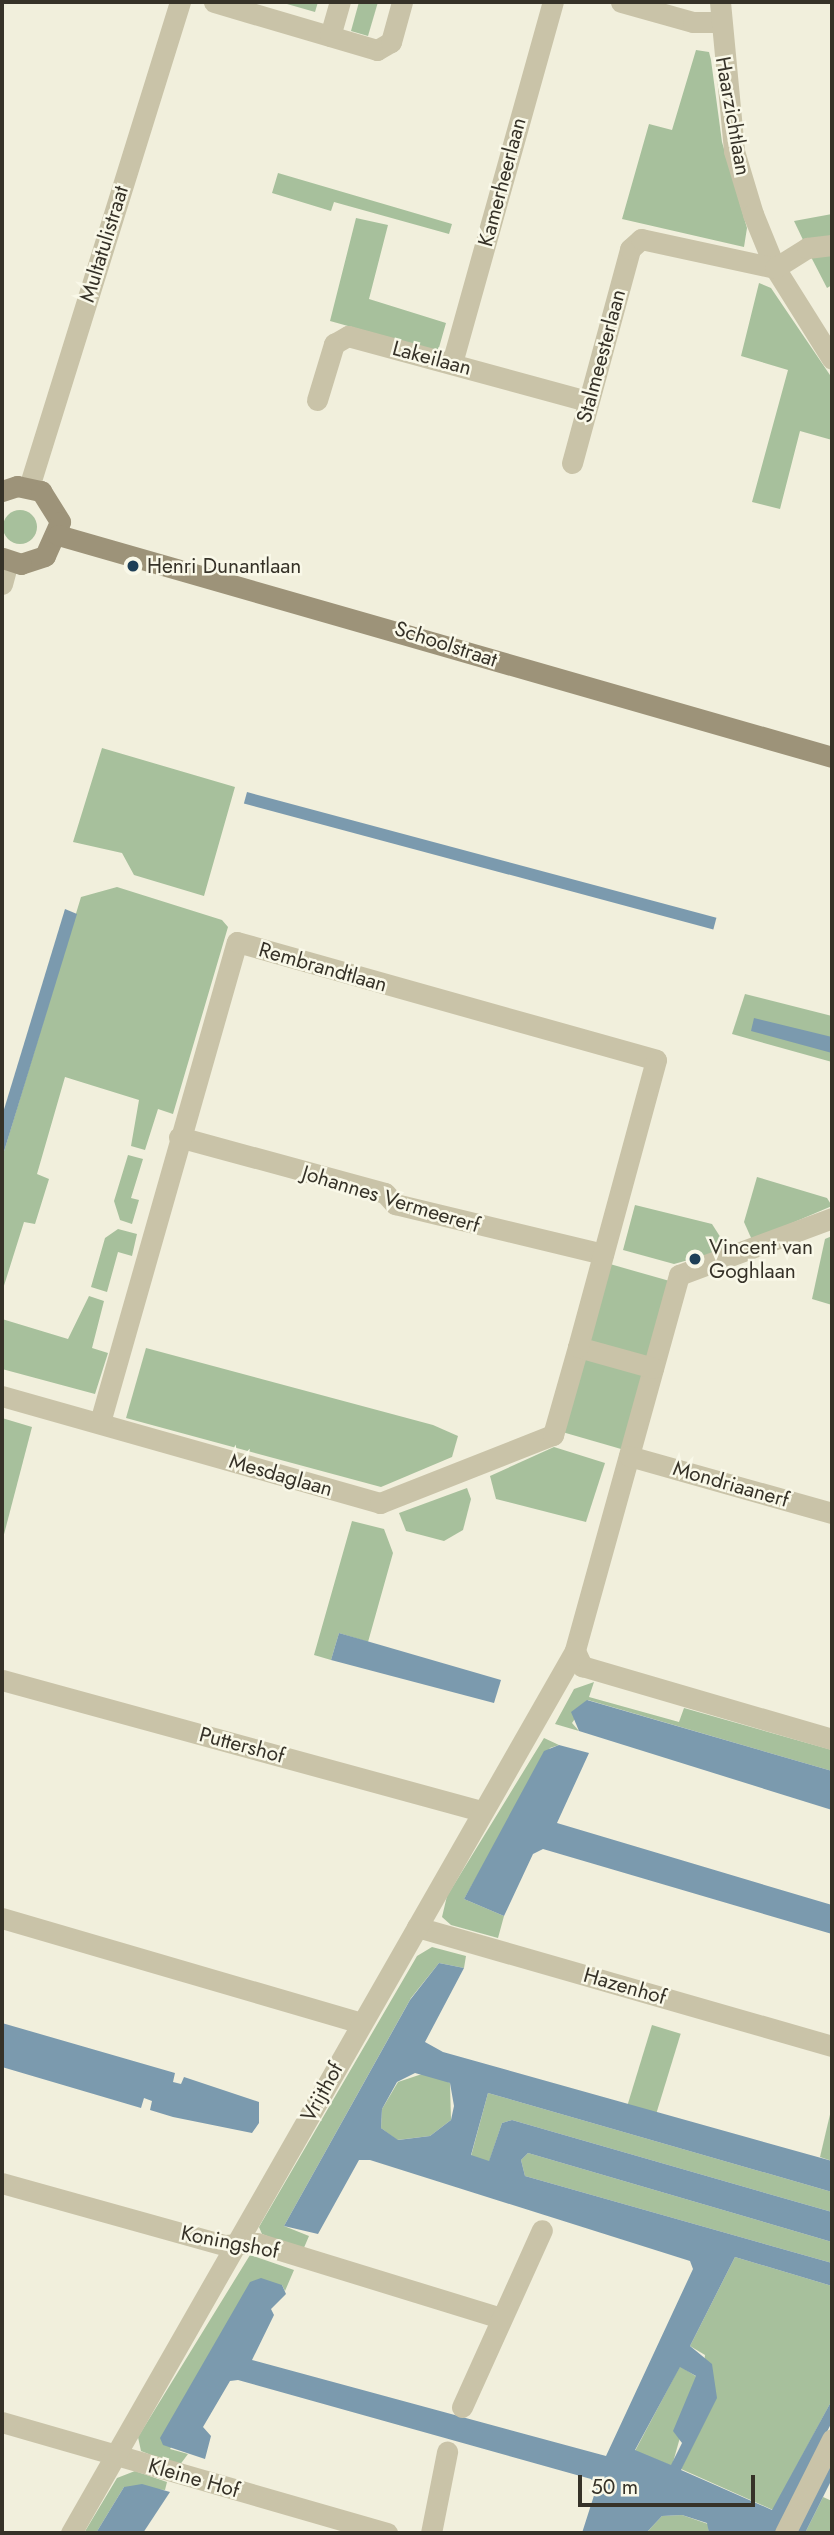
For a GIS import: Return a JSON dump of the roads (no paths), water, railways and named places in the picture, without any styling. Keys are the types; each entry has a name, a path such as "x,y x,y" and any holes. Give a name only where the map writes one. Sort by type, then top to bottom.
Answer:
{"street":[{"name":"Multatulistraat","path":"29,487 180,2"},
{"path":"214,2 377,50 391,42 402,2"},
{"path":"330,36 340,2"},
{"name":"Kamerheerlaan","path":"452,363 553,2"},
{"path":"621,2 692,22 719,12"},
{"name":"Haarzichtlaan","path":"719,12 734,151 775,268 832,359"},
{"name":"Stalmeesterlaan","path":"572,464 630,249 651,237 775,268"},
{"path":"775,268 807,248 832,245"},
{"name":"Lakeilaan","path":"317,400 334,344 348,336 588,401"},
{"path":"2,491 29,487 57,510 58,535 45,556 5,560 2,584"},
{"name":"Schoolstraat","path":"58,535 832,757"},
{"name":"Rembrandtlaan","path":"100,1422 237,942 656,1060 603,1254"},
{"name":"Johannes Vermeererf","path":"180,1137 385,1193 396,1204 603,1254"},
{"path":"832,1218 679,1275 575,1651 582,1666 832,1739"},
{"path":"603,1254 578,1347 653,1368"},
{"name":"Mesdaglaan","path":"2,1396 380,1503 553,1435 578,1347"},
{"name":"Mondriaanerf","path":"629,1456 832,1513"},
{"name":"Vrijthof","path":"71,2533 360,2023 575,1651"},
{"name":"Puttershof","path":"2,1680 482,1811"},
{"path":"2,1918 360,2023"},
{"name":"Hazenhof","path":"417,1927 832,2046"},
{"name":"Koningshof","path":"2,2183 206,2240 238,2242 498,2317"},
{"path":"462,2407 498,2317 542,2230"},
{"name":"Kleine Hof","path":"2,2423 387,2533"},
{"path":"785,2533 832,2439"},
{"path":"430,2533 447,2452"}],"water":[{"path":"247,792 716,918 713,929 244,804"},
{"path":"65,909 77,914 2,1158 2,1116"},
{"path":"754,1018 832,1037 832,1053 751,1031"},
{"path":"339,1633 501,1680 494,1703 331,1660"},
{"path":"587,1700 832,1771 832,1810 579,1731 571,1712"},
{"path":"559,1745 589,1753 557,1823 832,1905 832,1934 543,1849 533,1854 504,1916 464,1899 544,1751"},
{"path":"439,1963 464,1968 425,2042 443,2052 832,2161 832,2192 488,2093 471,2155 489,2161 502,2123 512,2120 832,2212 832,2242 528,2153 521,2160 525,2176 832,2263 832,2286 735,2257 690,2346 712,2364 717,2398 681,2470 772,2510 832,2400 832,2422 775,2533 709,2533 707,2523 682,2515 662,2516 646,2533 582,2533 597,2486 591,2479 238,2380 230,2381 203,2427 211,2436 205,2459 163,2445 160,2438 250,2282 261,2278 282,2285 286,2294 271,2309 274,2315 252,2360 606,2456 693,2269 690,2261 370,2160 359,2160 318,2234 284,2226 410,2000","holes":["415,2073 450,2083 454,2106 451,2120 430,2136 398,2140 381,2128 382,2109 397,2082","680,2367 696,2376 673,2431 682,2443 671,2465 635,2450"]},
{"path":"2,2023 175,2073 173,2082 181,2084 184,2077 259,2102 259,2123 252,2133 173,2117 150,2110 152,2101 144,2098 141,2108 2,2067"},
{"path":"832,2460 832,2479 805,2533 793,2533"},
{"path":"142,2484 170,2492 143,2533 96,2533 124,2487"}],"place":[{"name":"Henri Dunantlaan","path":"133,566"},
{"name":"Vincent van Goghlaan","path":"695,1259"}]}
